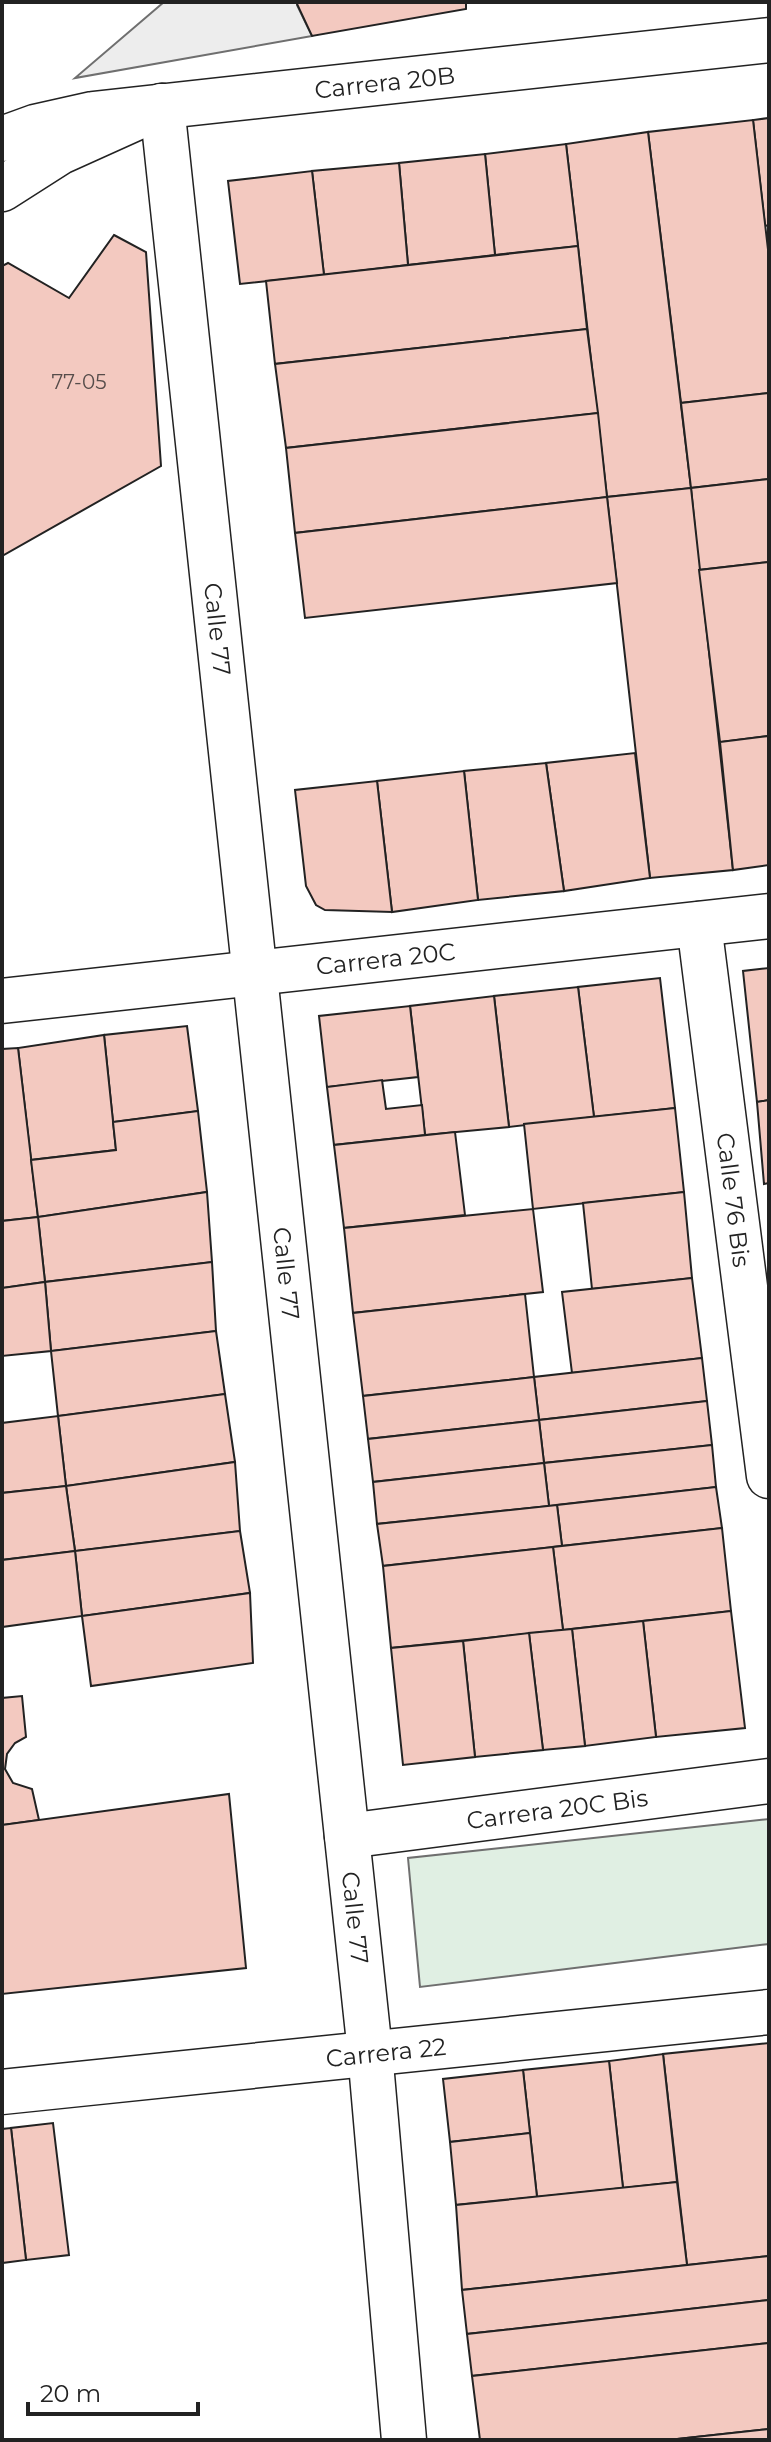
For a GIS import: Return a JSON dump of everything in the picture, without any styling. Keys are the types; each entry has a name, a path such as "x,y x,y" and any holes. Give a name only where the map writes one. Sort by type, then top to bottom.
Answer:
{"main road":[{"name":"Carrera 20B","path":"2,139 35,127 93,114 769,40"},
{"path":"2,189 60,152 162,106"},
{"name":"Calle 77","path":"162,106 370,2052 404,2440"},
{"name":"Carrera 20C","path":"2,1001 769,916"},
{"name":"Calle 76 Bis","path":"699,924 769,1476"},
{"name":"Carrera 20C Bis","path":"347,1836 769,1781"},
{"name":"Carrera 22","path":"2,2092 769,2012"}],"green space":[{"path":"769,1819 769,1944 420,1987 408,1858"}],"shaded area":[{"path":"164,2 299,2 297,5 312,36 75,78"}],"building":[{"path":"466,2 466,9 312,36 297,4"},
{"path":"769,118 769,225 765,226 753,120"},
{"path":"753,120 769,258 769,393 681,403 648,132"},
{"path":"648,132 691,488 607,497 566,144"},
{"path":"566,144 578,246 495,255 485,154"},
{"path":"485,154 495,255 408,265 399,163"},
{"path":"399,163 408,265 324,275 312,171"},
{"path":"312,171 324,275 240,284 228,181"},
{"path":"114,235 146,252 161,466 2,556 2,266 8,263 69,298"},
{"path":"578,246 587,329 275,364 266,281"},
{"path":"587,329 598,413 286,448 275,364"},
{"path":"769,393 769,479 691,488 681,403"},
{"path":"598,413 607,497 295,533 286,448"},
{"path":"769,479 769,562 699,570 691,488"},
{"path":"691,488 733,870 650,878 607,497"},
{"path":"607,497 617,583 305,618 295,533"},
{"path":"769,562 769,736 720,742 699,570"},
{"path":"769,736 769,865 733,870 720,742"},
{"path":"635,753 650,878 564,891 546,763"},
{"path":"546,763 564,891 478,900 464,771"},
{"path":"464,771 478,900 392,912 377,781"},
{"path":"377,781 392,912 325,910 316,905 306,886 295,790"},
{"path":"769,968 769,1100 757,1102 743,971"},
{"path":"660,978 675,1108 594,1117 578,987"},
{"path":"578,987 594,1117 509,1127 494,996"},
{"path":"494,996 509,1127 425,1135 410,1006"},
{"path":"410,1006 418,1077 327,1087 319,1016"},
{"path":"187,1026 198,1111 113,1122 104,1035"},
{"path":"104,1035 116,1150 31,1160 18,1048"},
{"path":"18,1048 38,1217 2,1221 2,1049"},
{"path":"382,1080 386,1109 422,1105 425,1135 334,1145 327,1087"},
{"path":"769,1100 769,1183 764,1184 757,1102"},
{"path":"675,1108 684,1192 533,1209 524,1124"},
{"path":"198,1111 207,1192 38,1217 31,1160 116,1150 113,1122"},
{"path":"455,1132 465,1215 344,1228 334,1145"},
{"path":"207,1192 212,1262 45,1282 38,1217"},
{"path":"684,1192 692,1278 592,1289 583,1203"},
{"path":"533,1209 543,1292 353,1313 344,1228"},
{"path":"38,1217 45,1282 2,1288 2,1221"},
{"path":"212,1262 216,1331 51,1351 45,1282"},
{"path":"692,1278 702,1358 572,1373 562,1292"},
{"path":"45,1282 51,1351 2,1356 2,1288"},
{"path":"525,1294 534,1377 363,1396 353,1313"},
{"path":"216,1331 225,1394 58,1416 51,1351"},
{"path":"702,1358 707,1401 539,1420 534,1377"},
{"path":"534,1377 539,1420 368,1439 363,1396"},
{"path":"225,1394 235,1462 66,1486 58,1416"},
{"path":"707,1401 712,1445 544,1463 539,1420"},
{"path":"58,1416 66,1486 2,1493 2,1423"},
{"path":"539,1420 544,1463 373,1482 368,1439"},
{"path":"712,1445 716,1487 549,1506 544,1463"},
{"path":"235,1462 240,1531 75,1551 66,1486"},
{"path":"544,1463 549,1506 377,1524 373,1482"},
{"path":"66,1486 75,1551 2,1560 2,1493"},
{"path":"716,1487 722,1528 562,1546 557,1505"},
{"path":"557,1505 562,1546 383,1566 377,1524"},
{"path":"722,1528 731,1611 563,1630 553,1547"},
{"path":"240,1531 250,1593 82,1616 75,1551"},
{"path":"553,1547 563,1630 391,1648 383,1566"},
{"path":"75,1551 82,1616 2,1627 2,1560"},
{"path":"250,1593 253,1663 91,1686 82,1616"},
{"path":"731,1611 745,1728 656,1737 643,1621"},
{"path":"643,1621 656,1737 585,1746 572,1629"},
{"path":"572,1629 585,1746 543,1750 529,1633"},
{"path":"529,1633 543,1750 475,1757 463,1641"},
{"path":"463,1641 475,1757 403,1765 391,1648"},
{"path":"22,1696 26,1737 15,1743 7,1754 5,1769 13,1783 32,1789 39,1820 2,1825 2,1698"},
{"path":"229,1794 246,1968 2,1994 2,1825"},
{"path":"769,2043 769,2256 687,2265 663,2054"},
{"path":"663,2054 677,2182 623,2188 609,2061"},
{"path":"609,2061 623,2188 537,2197 523,2070"},
{"path":"523,2070 530,2133 450,2142 443,2079"},
{"path":"53,2123 69,2255 26,2260 11,2128"},
{"path":"11,2128 26,2260 2,2263 2,2129"},
{"path":"530,2133 537,2197 456,2205 450,2142"},
{"path":"677,2182 687,2265 462,2290 456,2205"},
{"path":"769,2256 769,2300 467,2334 462,2290"},
{"path":"769,2300 769,2343 472,2376 467,2334"},
{"path":"769,2343 769,2429 668,2440 480,2440 472,2376"},
{"path":"769,2429 769,2440 668,2440"}]}
